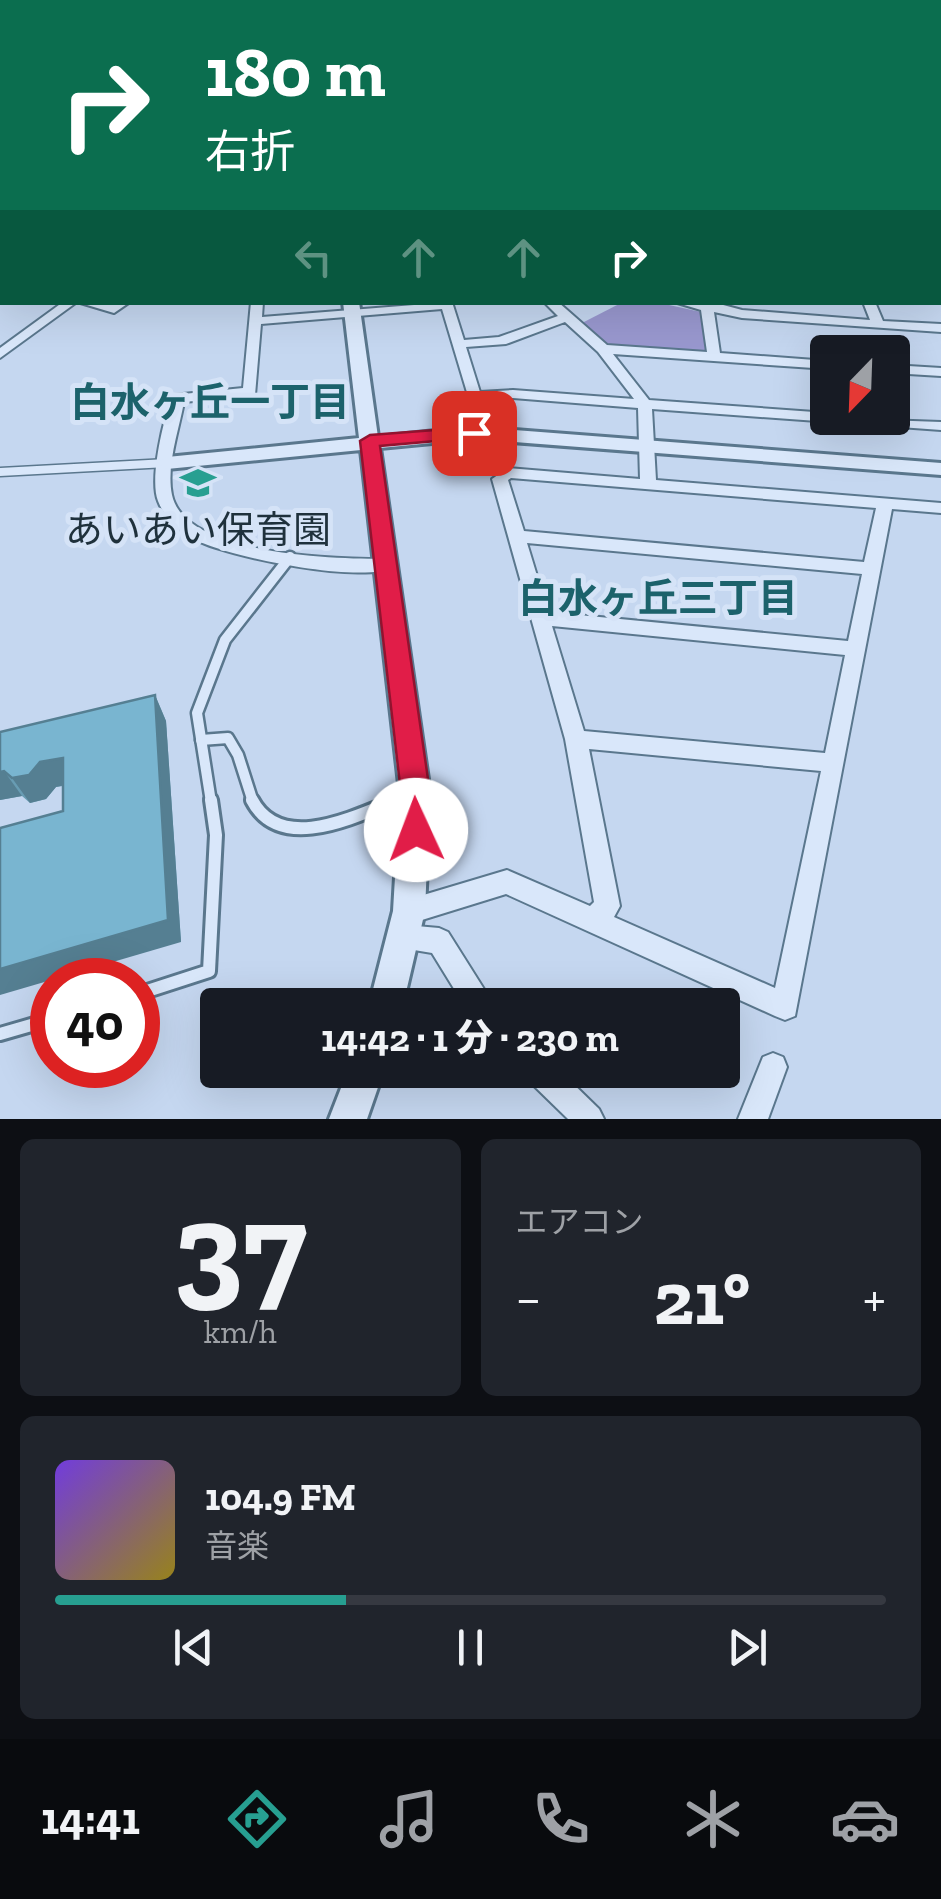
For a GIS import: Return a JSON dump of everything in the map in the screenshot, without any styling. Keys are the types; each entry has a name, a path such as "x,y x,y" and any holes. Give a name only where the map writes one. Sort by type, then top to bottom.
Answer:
{"street":[{"path":"0,354 67,305"},
{"path":"96,305 114,309 120,305"},
{"path":"257,305 250,392 178,398 164,496 175,518 196,535 226,548 354,566 386,565"},
{"path":"257,321 351,308 422,305"},
{"path":"446,305 474,396 513,394 941,426"},
{"path":"554,305 602,350 645,404 648,484"},
{"path":"869,305 878,324"},
{"path":"714,357 706,306 941,328"},
{"path":"351,308 415,793 409,911 391,988"},
{"path":"458,344 501,341 569,316"},
{"path":"602,350 810,364"},
{"path":"910,370 941,372"},
{"path":"167,463 474,433 941,469"},
{"path":"596,919 606,906 576,740 500,479 508,472 941,508"},
{"path":"409,911 507,882 785,1006 885,503"},
{"path":"517,536 872,569"},
{"path":"540,618 856,649"},
{"path":"576,740 833,763"},
{"path":"405,938 439,941 469,988"},
{"path":"753,1119 773,1066"},
{"path":"348,1119 359,1088"},
{"path":"556,1088 588,1119"}],"lane":[{"path":"0,472 167,463"},
{"path":"160,987 209,972 216,835 197,713 226,640 290,557"},
{"path":"201,740 228,738 236,748 256,809 271,824 304,831 415,793"},
{"path":"0,1034 30,1025"}],"shaded area":[{"path":"617,305 669,305 701,312 706,353 606,346 582,323"}],"building":[{"path":"155,695 168,920 0,969 0,828 63,811 63,758 40,762 29,775 12,778 0,772 0,732"}],"place":[{"name":"あいあい保育園","path":"198,483"}],"district":[{"name":"白水ヶ丘一丁目","path":"210,402"},
{"name":"白水ヶ丘三丁目","path":"658,598"}],"route":[{"path":"416,830 415,793 370,441 474,433"}]}
